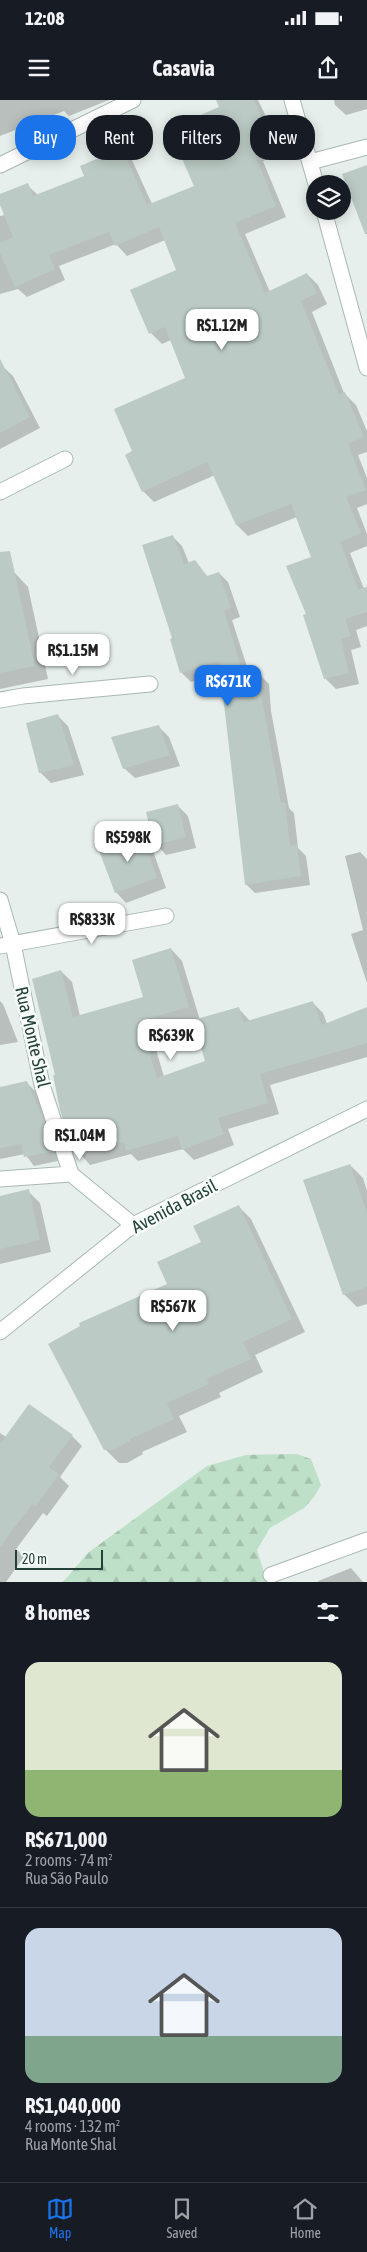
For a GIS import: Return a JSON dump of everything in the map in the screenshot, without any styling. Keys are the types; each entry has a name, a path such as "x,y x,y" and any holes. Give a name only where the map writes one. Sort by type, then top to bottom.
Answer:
{"street":[{"path":"0,166 134,100"},
{"path":"292,100 314,175"},
{"path":"310,162 367,147"},
{"path":"326,220 367,368"},
{"path":"0,492 65,459"},
{"path":"0,700 23,696 150,684"},
{"name":"Rua Monte Shal","path":"0,900 6,945 42,1085 71,1174"},
{"path":"6,945 166,916"},
{"name":"Avenida Brasil","path":"0,1332 133,1225 367,1109"},
{"path":"0,1178 71,1174 133,1225"},
{"path":"271,1576 367,1540"}],"green space":[{"path":"297,1454 311,1459 321,1485 314,1497 304,1508 270,1528 257,1550 267,1582 63,1582 89,1552 207,1466 246,1455"}],"building":[{"path":"216,100 254,100 261,115 250,115 250,160 257,160 276,206 235,223 265,293 307,273 317,293 301,301 339,395 345,392 364,437 348,444 366,490 346,497 361,533 340,542 358,589 367,587 367,612 345,619 351,636 341,639 349,673 324,679 303,615 306,614 286,566 311,557 291,504 236,525 207,462 142,492 125,455 132,451 114,409 185,378 165,327 149,334 130,290 176,270 159,227 115,246 109,232 49,255 55,269 15,287 0,253 0,243 13,237 0,205 0,194 28,183 33,196 84,176 80,166 94,160 127,160 147,205 194,186 183,160 240,160 240,115 201,115 219,107"},
{"path":"367,165 367,234 365,234 351,197 351,175 342,174"},
{"path":"0,359 30,417 0,433"},
{"path":"173,535 184,564 195,560 207,576 219,572 231,608 224,611 244,676 260,673 262,700 281,803 285,802 290,846 297,845 301,876 245,885 219,661 180,673 170,639 172,638 142,545"},
{"path":"10,551 35,666 0,673 0,552"},
{"path":"58,714 74,765 39,773 26,723"},
{"path":"159,725 170,755 123,769 111,737"},
{"path":"178,804 186,837 154,845 146,812"},
{"path":"141,833 157,878 115,893 98,848"},
{"path":"171,948 189,1007 140,1021 157,1078 205,1061 193,1020 239,1007 244,1022 313,1001 322,1025 367,1007 367,1043 260,1074 268,1103 218,1118 224,1134 182,1150 178,1136 126,1151 124,1142 78,1154 76,1146 72,1147 60,1110 53,1075 55,1075 32,979 61,970 73,1017 143,997 132,960"},
{"path":"27,1081 54,1151 24,1157 21,1144 0,1148 0,1087"},
{"path":"350,1164 367,1213 367,1287 343,1295 303,1180"},
{"path":"29,1189 40,1240 0,1249 0,1196"},
{"path":"239,1205 292,1319 243,1342 251,1359 207,1379 209,1384 167,1403 174,1419 130,1439 130,1441 114,1450 104,1450 48,1344 80,1326 79,1323 167,1284 157,1262 201,1242 193,1226"},
{"path":"29,1404 73,1435 49,1467 59,1474 36,1506 32,1504 0,1547 0,1444"}]}
